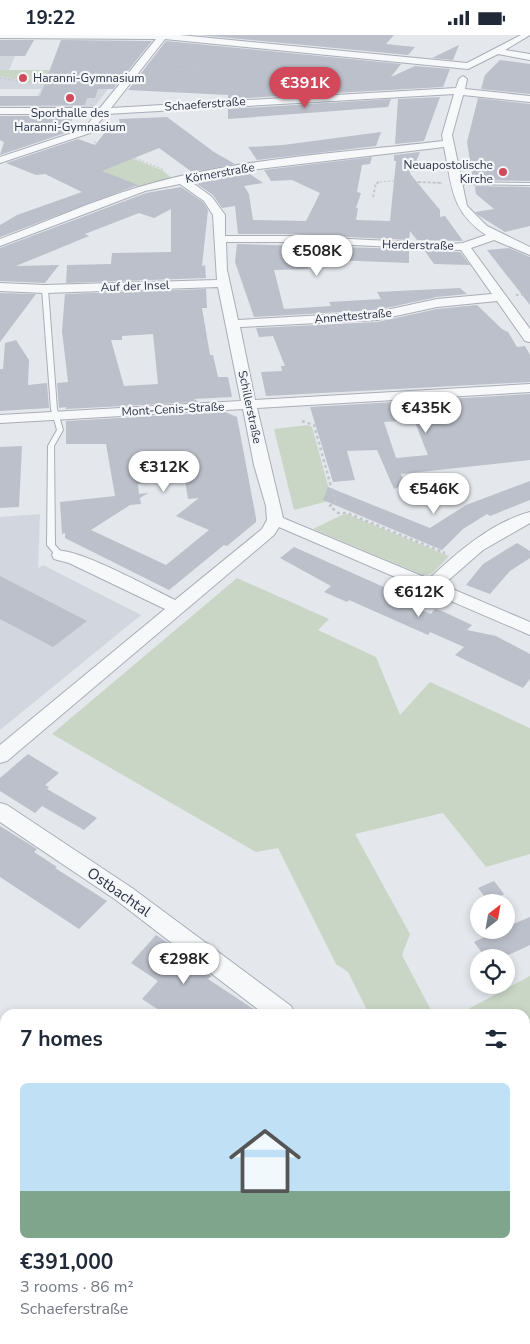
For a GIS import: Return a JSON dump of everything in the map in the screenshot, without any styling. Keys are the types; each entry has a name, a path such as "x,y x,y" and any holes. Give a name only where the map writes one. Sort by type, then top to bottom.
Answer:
{"street":[{"path":"0,36 163,36 468,66 527,35"},
{"path":"0,161 87,131 163,36"},
{"path":"496,51 530,57"},
{"path":"468,66 459,90 447,135 462,206 467,214 495,236 530,251"},
{"name":"Schaeferstraße","path":"0,111 103,111 459,90 530,99"},
{"name":"Körnerstraße","path":"0,243 128,193 182,180 232,169 449,143"},
{"name":"Schillerstraße","path":"182,180 214,205 221,224 220,257 224,283 262,465 274,506 275,520"},
{"name":"Herderstraße","path":"220,239 289,239 464,246 495,236"},
{"path":"464,246 530,338"},
{"name":"Auf der Insel","path":"0,287 45,289 224,283"},
{"name":"Annettestraße","path":"233,324 377,316 437,303 501,297"},
{"name":"Mont-Cenis-Straße","path":"0,419 530,388"},
{"path":"431,587 460,559 490,537 530,517"},
{"path":"0,756 268,532 275,520 530,629"},
{"path":"60,555 75,559 177,607"},
{"name":"Ostbachtal","path":"0,811 124,894 276,1009"}],"lane":[{"path":"458,183 530,184"},
{"path":"45,289 54,409 60,430 51,446 51,545 60,555"}],"path":[{"path":"140,64 257,69 280,68"},
{"path":"140,64 222,71 219,76 232,77 229,82 240,102"},
{"path":"0,78 27,82 40,87 68,89"},
{"path":"78,135 164,169 182,180"},
{"path":"373,197 376,183 387,181 458,183"},
{"path":"519,295 530,294"},
{"path":"302,421 314,425 335,501 330,506 338,513 347,513 460,559"}],"shaded area":[{"name":"Haranni-Gymnasium","path":"0,56 15,56 9,70 50,70 44,86 108,89 94,107 33,107 41,89 0,89"},
{"path":"40,514 38,568 43,565 141,615 0,730 0,517"}],"green space":[{"path":"0,70 50,70 44,85 0,76"},
{"path":"129,157 162,170 173,179 137,187 97,169"},
{"path":"308,425 312,427 332,500 294,510 274,429"},
{"path":"347,514 449,556 433,573 423,575 313,529"},
{"path":"237,578 329,619 318,630 376,657 400,715 430,682 530,728 530,854 486,867 443,813 355,834 410,934 402,955 430,1009 366,1009 348,972 336,964 278,848 256,852 52,734"},
{"path":"530,976 530,1009 468,1009 496,994 515,994 515,984"}],"building":[{"path":"199,35 394,35 386,44 415,47 408,55"},
{"path":"0,40 34,40 25,56 0,56"},
{"path":"61,40 152,41 113,89 98,89 95,98 87,98 85,105 0,106 0,96 40,96"},
{"path":"166,41 401,64 391,77 415,66 450,69 443,87 228,99 228,95 128,90"},
{"path":"459,45 453,60 432,58"},
{"path":"500,60 530,64 530,94 481,89 485,75"},
{"path":"440,97 424,141 395,144 398,99"},
{"path":"478,98 530,104 530,181 473,180 467,142"},
{"path":"391,99 388,107 228,119 228,109"},
{"path":"0,116 73,116 68,132 0,155 4,142 0,140"},
{"path":"167,117 214,152 235,164 192,172 159,148 102,171 138,185 0,237 0,225 17,215 82,192 45,174 36,175 6,163 78,139 95,145 107,130 121,131 119,119"},
{"path":"381,132 376,146 257,160 248,147 283,145"},
{"path":"420,152 412,172 409,170 411,175 440,210 440,217 445,216 463,241 417,240 410,231 409,240 289,234 238,234 235,206 222,208 213,195 197,184 206,181 204,180 247,172 263,183 244,186 249,194 253,220 306,221 320,193 292,180 271,181 264,170 372,157 370,164 362,165 357,192 361,193 356,208 358,208 356,220 390,221 396,161 394,161 394,155"},
{"path":"475,186 530,187 530,226 505,232 478,215 475,212 494,209 476,194"},
{"path":"181,187 203,202 208,210 202,266 205,265 206,278 66,283 67,265 111,264 112,253 171,252 171,209 154,218 139,213 85,234 89,236 16,266 59,265 45,283 0,281 0,248 146,193"},
{"path":"237,244 409,249 409,263 306,259 308,269 274,270 284,309 331,306 329,302 381,299 377,292 460,288 467,294 437,297 377,310 254,317 235,262"},
{"path":"509,248 530,257 530,305 487,250"},
{"path":"424,250 460,252 470,265 434,264"},
{"path":"206,289 207,308 202,308 210,355 213,355 218,377 228,377 232,397 194,399 199,402 59,408 57,383 68,382 62,331 65,294","holes":["153,334 158,384 124,386 111,340 122,340 122,336"]},
{"path":"0,293 36,294 0,342"},
{"path":"477,305 502,329 508,332 517,347 525,346 530,355 530,382 266,396 261,372 282,371 281,366 285,366 273,336 259,337 256,328 377,322 437,309"},
{"path":"16,340 29,360 28,385 47,383 49,408 0,411 0,369 3,369 5,343"},
{"path":"530,394 530,460 401,474 405,485 394,489 377,450 347,451 355,480 333,482 310,407","holes":["414,420 428,455 396,458 384,422"]},
{"path":"225,412 237,417 256,522 227,546 224,545 169,590 65,538 65,533 62,534 60,502 115,496 106,444 66,444 66,421","holes":["185,480 188,499 199,498 176,516 209,530 166,565 91,530 130,505 141,504 140,498 148,493 139,494 138,484"]},
{"path":"22,446 19,507 0,508 0,447"},
{"path":"530,481 530,500 490,516 487,514 463,529 442,550 323,500 328,487 430,528 466,505"},
{"path":"517,543 530,551 530,558 510,571 490,594 466,585 483,564"},
{"path":"294,547 404,596 400,600 431,614 435,609 444,612 472,625 467,630 496,636 530,654 530,679 523,688 455,655 464,647 430,632 428,635 349,600 347,602 324,592 331,586 280,558"},
{"path":"0,576 87,621 53,647 0,619"},
{"path":"28,754 59,773 45,785 49,787 47,789 97,818 84,830 42,806 35,813 0,791 0,778"},
{"path":"0,826 37,849 34,852 57,867 55,868 107,901 79,929 0,877"},
{"path":"494,881 504,894 483,894 478,888"},
{"path":"530,917 530,945 515,952 515,949 479,949 474,942 480,939 515,939 515,923"},
{"path":"156,935 174,947 171,951 211,976 208,979 253,1009 157,1009 142,999 158,981 131,963"}],"place":[{"name":"Haranni-Gymnasium","path":"23,78"},
{"name":"Sporthalle des Haranni-Gymnasium","path":"70,98"},
{"name":"Neuapostolische Kirche","path":"503,172"}]}
